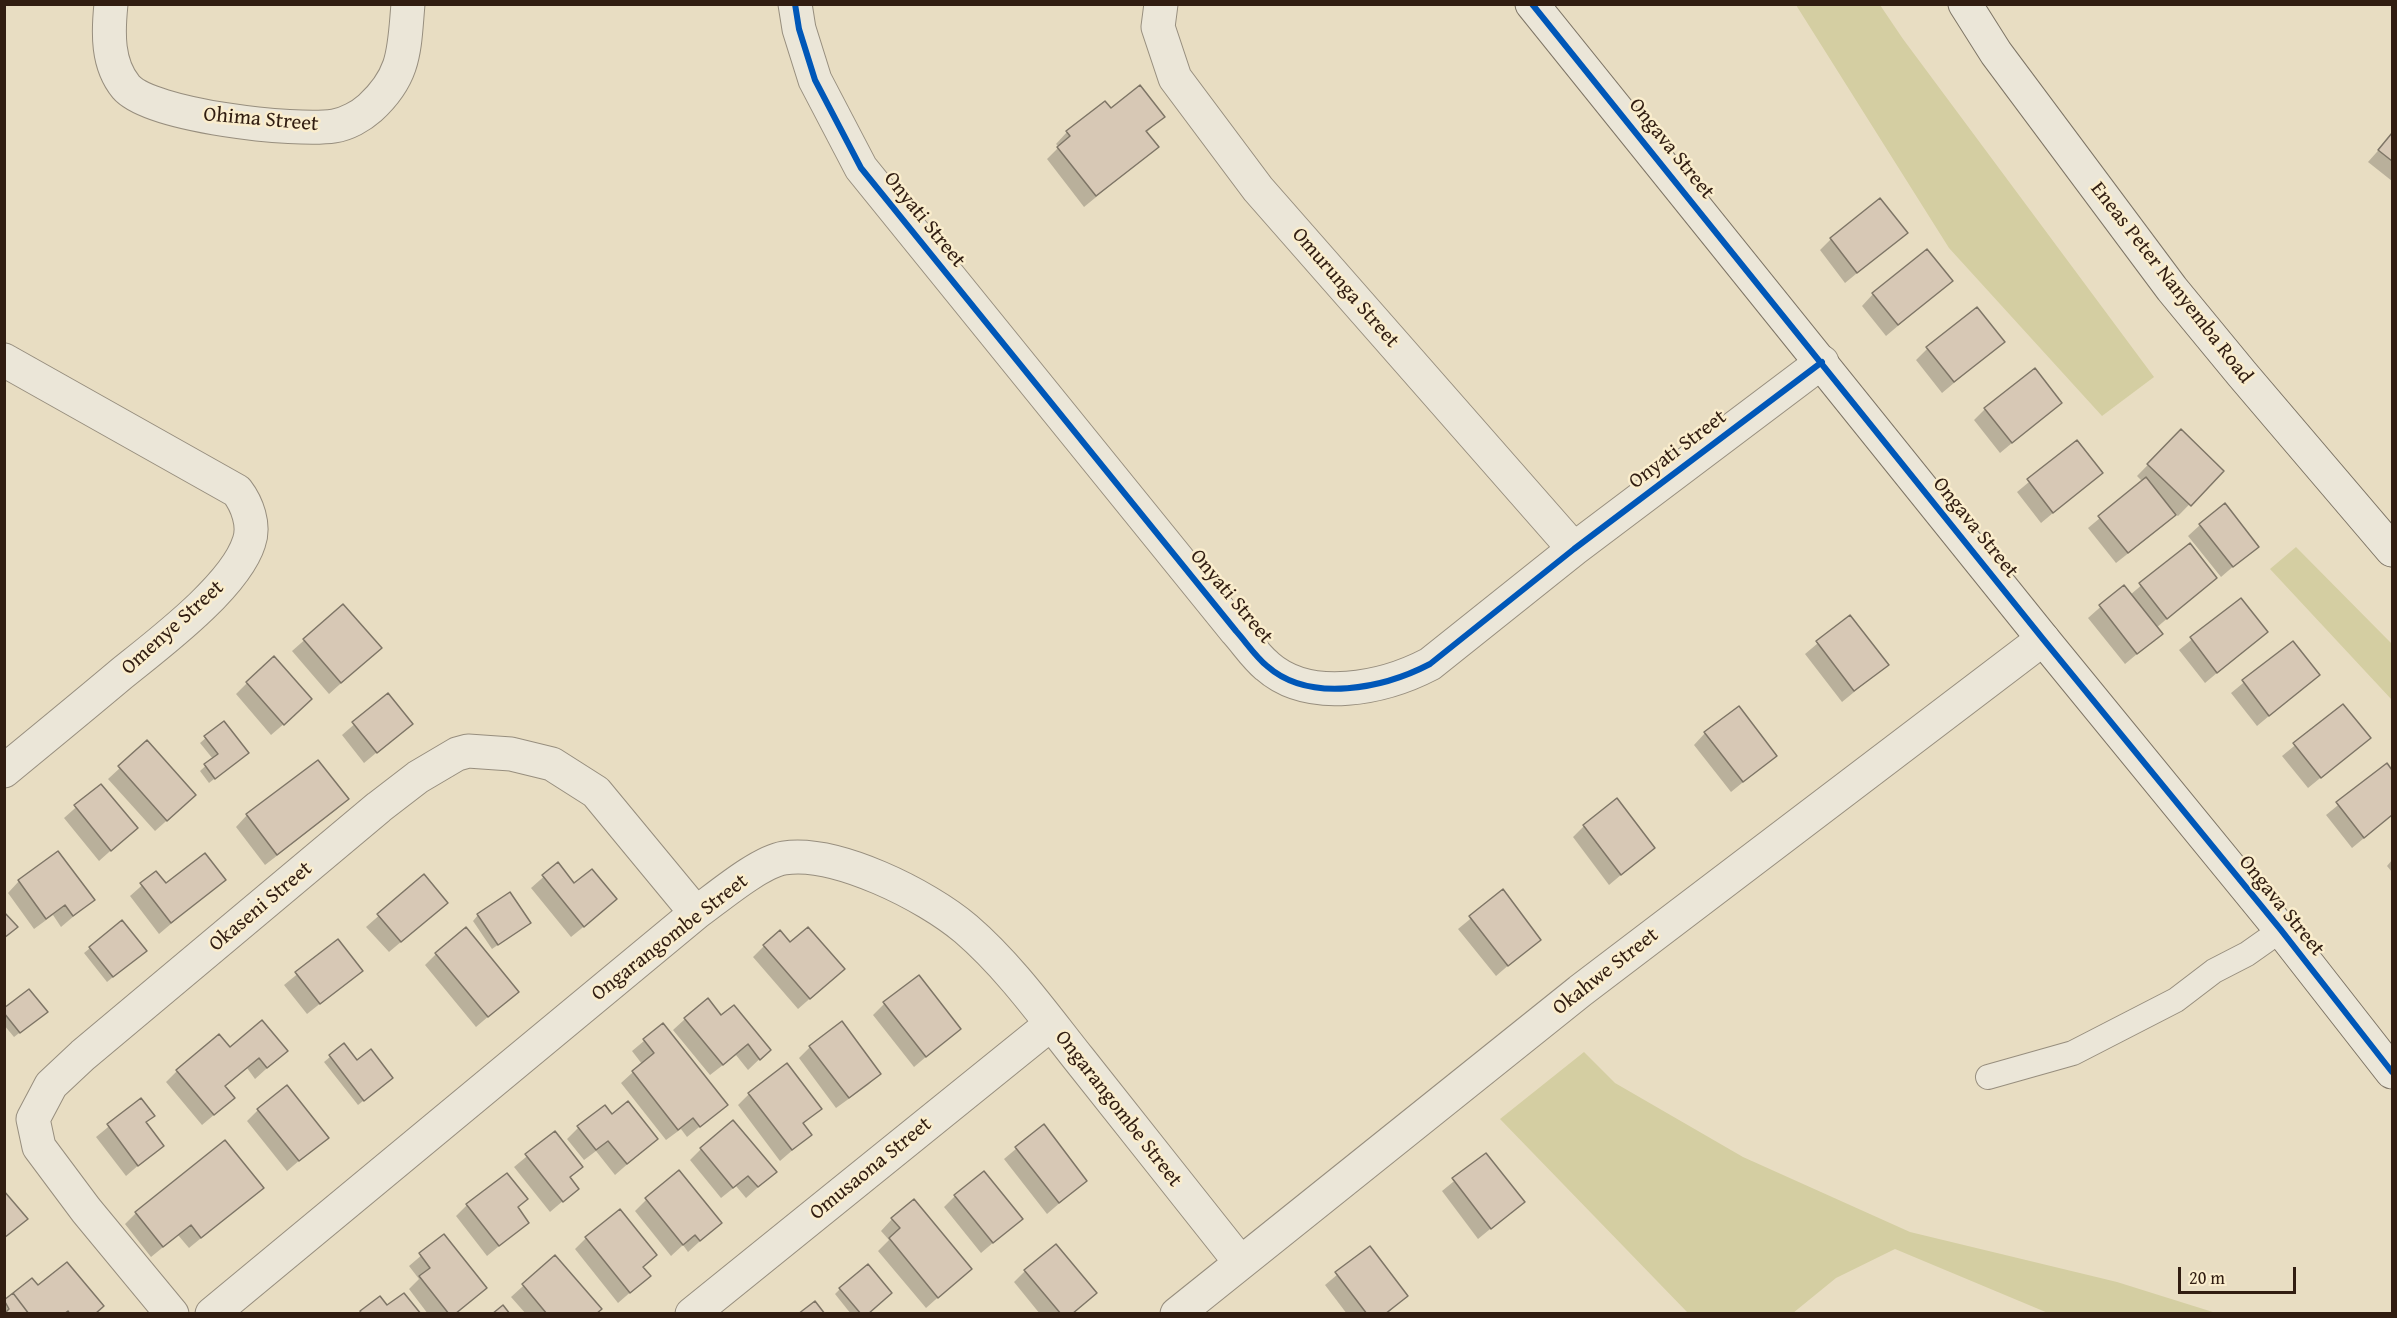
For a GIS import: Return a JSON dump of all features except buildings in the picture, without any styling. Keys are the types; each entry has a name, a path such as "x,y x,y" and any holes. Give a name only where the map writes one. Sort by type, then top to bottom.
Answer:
{"street":[{"name":"Ohima Street","path":"111,4 109,24 112,66 128,88 152,103 205,117 228,120 275,125 334,126 355,119 391,85 403,60 408,4"},
{"name":"Onyati Street","path":"795,4 799,29 815,80 836,125 861,168 1267,666 1293,683 1312,688 1380,684 1410,675 1430,664 1574,549 1822,362"},
{"name":"Omurunga Street","path":"1161,4 1158,27 1175,78 1258,189 1574,549"},
{"name":"Ongava Street","path":"1532,4 2043,639 2281,930 2392,1072"},
{"name":"Eneas Peter Nanyemba Road","path":"1965,4 1996,53 2172,289 2392,550"},
{"name":"Omenye Street","path":"4,771 158,644 220,588 245,552 250,540 244,500 237,491 7,365"},
{"name":"Okahwe Street","path":"1177,1314 1580,991 2043,639"},
{"name":"Okaseni Street","path":"172,1314 86,1210 39,1146 33,1119 51,1085 84,1055 387,801 428,771 457,754 468,751 511,754 552,764 596,792 696,914"},
{"name":"Ongarangombe Street","path":"212,1314 696,914 749,874 782,858 820,858 858,869 923,900 966,929 1003,967 1051,1024 1240,1262"},
{"name":"Omusaona Street","path":"692,1314 1051,1024"}],"lane":[{"path":"1988,1077 2073,1053 2176,1000 2214,971 2247,954 2281,930"}],"shaded area":[{"path":"1796,5 1880,5 2154,377 2102,416 1949,248"},
{"path":"2296,547 2392,644 2392,700 2270,569"},
{"path":"1584,1052 1615,1083 1743,1157 1910,1232 2117,1282 2216,1313 2048,1313 1895,1249 1836,1278 1793,1313 1688,1313 1500,1119"}],"cycle path":[{"path":"795,4 799,29 815,80 861,168 1255,653 1267,666 1284,678 1304,685 1325,688 1370,685 1412,673 1430,664 1574,549 1822,362"},
{"path":"1532,4 2043,639 2281,930 2392,1072"}]}
